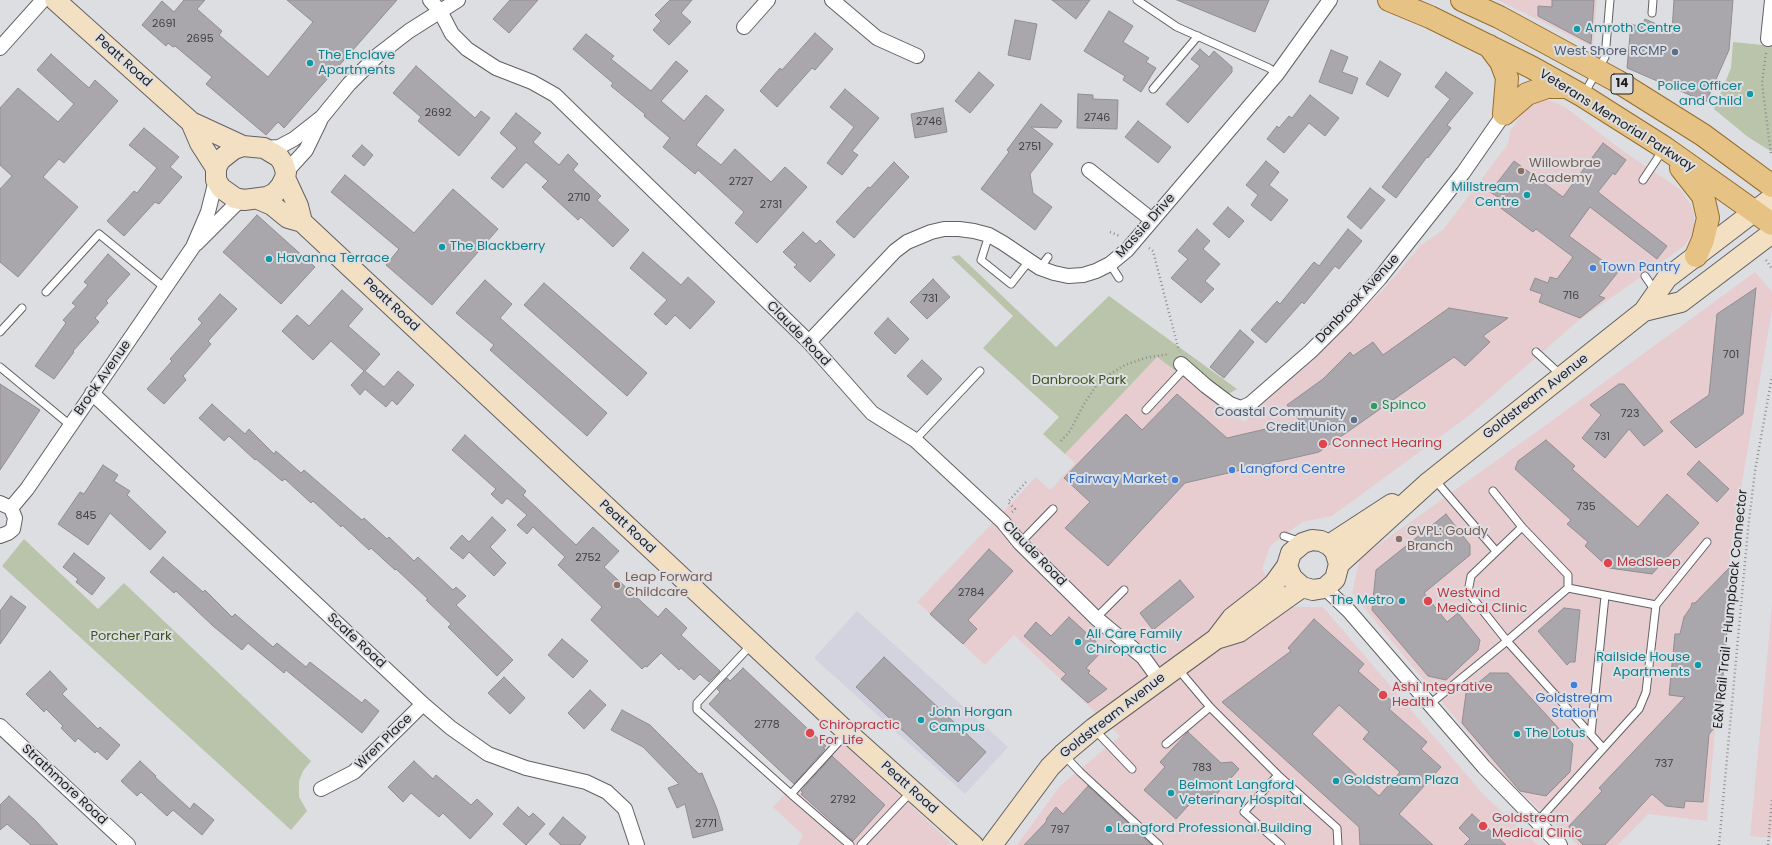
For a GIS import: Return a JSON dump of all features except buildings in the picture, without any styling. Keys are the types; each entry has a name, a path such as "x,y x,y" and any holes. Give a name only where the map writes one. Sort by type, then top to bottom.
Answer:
{"main road":[{"name":"Veterans Memorial Parkway","path":"1389,0 1430,17 1489,46 1574,91 1665,148 1772,224"},
{"name":"14","path":"1462,0 1598,71 1703,135 1772,186"},
{"path":"1489,46 1502,62 1507,78 1504,114"},
{"path":"1504,114 1527,94 1547,88 1574,91"},
{"path":"1665,148 1703,196 1708,218 1703,240 1696,256"}],"street":[{"path":"0,48 43,0"},
{"name":"Peatt Road","path":"55,0 191,122 243,146"},
{"name":"Claude Road","path":"430,0 440,12 452,34 467,49 496,68 532,82 554,95 809,342 872,413 915,440 1003,522 1020,543 1096,618 1143,657 1159,679"},
{"path":"322,117 306,150 285,175 275,193 267,197 251,200 235,198 221,188 216,174 220,160 226,154 243,146 264,148 279,147 294,139 322,117 349,84 378,55 409,31 458,0"},
{"path":"744,26 768,0"},
{"path":"832,0 877,38 917,56"},
{"name":"Massie Drive","path":"809,342 895,251 907,242 925,234 944,229 974,230 990,235 1039,262 1054,274 1068,276 1096,271 1114,257 1152,220 1277,74 1330,0"},
{"path":"1768,39 1772,0"},
{"name":"Danbrook Avenue","path":"1183,366 1230,404 1241,408 1250,404 1316,346 1346,316 1380,278 1463,173 1504,114"},
{"name":"Peatt Road","path":"191,122 216,174"},
{"path":"264,148 279,157 283,164 285,175 298,206 302,222"},
{"path":"1089,170 1152,220"},
{"name":"Brock Avenue","path":"193,247 208,212 216,174"},
{"name":"Goldstream Avenue","path":"1333,577 1384,524 1431,480 1644,311 1667,278 1772,198"},
{"name":"Peatt Road","path":"251,200 272,205 288,218 302,222 848,733 973,845"},
{"name":"Brock Avenue","path":"5,506 27,489 193,247 235,205 251,200"},
{"name":"Goldstream Avenue","path":"1644,311 1681,302 1772,234"},
{"name":"Scafe Road","path":"92,393 423,704 451,728 488,754 526,768 586,782 607,792 625,809 637,845"},
{"name":"Goldstream Avenue","path":"1329,545 1431,480"},
{"path":"0,536 8,533 15,524 14,513 5,506"},
{"path":"1333,577 1313,590 1302,587 1292,578 1294,554 1312,540 1321,541 1329,545 1335,551 1333,577 1349,611 1484,767 1559,845"},
{"name":"Goldstream Avenue","path":"992,845 1050,767 1063,754 1094,728 1159,679 1216,639 1232,618 1274,584 1294,554"},
{"name":"Goldstream Avenue","path":"1216,639 1239,632 1302,587"},
{"name":"Wren Place","path":"321,789 354,772 423,704"},
{"name":"Strathmore Road","path":"0,726 128,845"}],"lane":[{"path":"1137,0 1177,27 1269,68 1277,74"},
{"path":"1574,91 1598,71 1605,57 1610,0"},
{"path":"1652,13 1653,0"},
{"path":"1153,89 1198,36"},
{"path":"1643,180 1665,148"},
{"path":"46,292 99,234 165,288"},
{"path":"990,235 981,260 1011,284 1039,262"},
{"path":"1114,257 1119,278"},
{"path":"1644,276 1656,293"},
{"path":"0,332 22,308"},
{"path":"1536,352 1562,377"},
{"path":"1146,410 1183,366"},
{"path":"0,368 70,425"},
{"path":"915,440 980,371"},
{"path":"1431,480 1496,552"},
{"path":"1430,704 1507,641 1568,588 1568,575 1522,527 1493,491"},
{"path":"1020,543 1053,509"},
{"path":"1522,527 1471,576 1468,592 1507,641 1604,748"},
{"path":"1537,822 1639,709 1646,692 1656,605 1707,542"},
{"path":"1568,588 1656,605"},
{"path":"1096,618 1124,590"},
{"path":"1591,734 1605,596"},
{"path":"752,643 697,703 697,710 850,845"},
{"path":"1176,667 1210,707 1278,775 1337,828 1338,845"},
{"path":"1166,744 1210,707"},
{"path":"1094,728 1132,770"},
{"path":"791,794 848,733"},
{"path":"1063,754 1080,772 1159,845"},
{"path":"1278,775 1244,812 1281,845"},
{"path":"861,845 912,791"}],"path":[{"path":"1768,39 1762,83 1771,155"},
{"path":"1110,232 1120,236"},
{"path":"1061,441 1070,431 1084,404 1100,380 1126,365 1145,358 1179,353 1153,251 1149,248"},
{"path":"1766,259 1772,269"},
{"name":"E&N Rail Trail - Humpback Connector","path":"1719,845 1749,522 1755,470 1772,376"},
{"path":"1010,514 1015,509 1008,502 1026,482"},
{"path":"1768,845 1772,800"}],"shaded area":[{"name":"Amroth Centre","path":"1498,0 1597,0 1593,47"},
{"path":"1547,100 1565,107 1623,151 1680,189 1691,205 1694,214 1694,226 1691,236 1685,245 1668,258 1578,321 1470,415 1332,516 1302,522 1270,546 1262,569 1286,607 1323,607 1484,795 1538,845 1017,845 1060,786 1120,736 1014,635 985,665 917,602 1036,477 1050,490 1075,463 1065,454 1157,357 1244,422 1383,290 1421,245 1443,230 1508,144 1510,131 1528,106"},
{"name":"Goldstream Station","path":"1755,272 1772,292 1772,310 1732,540 1707,821 1648,814 1618,845 1578,845 1504,777 1352,593 1360,558 1539,430"},
{"path":"1772,605 1772,838 1750,836"},
{"path":"857,611 1008,747 965,794 814,658"},
{"path":"837,737 949,841 950,845 798,845 803,835 773,807"}],"green space":[{"path":"1733,42 1772,46 1772,152 1748,137 1714,109 1731,68"},
{"name":"Danbrook Park","path":"959,255 1056,347 1109,296 1237,389 1216,401 1157,357 1065,454 1043,434 1059,417 983,348 1013,316 951,257"},
{"name":"Porcher Park","path":"24,539 98,609 124,583 311,761 303,771 299,781 299,797 307,811 291,830 2,566"}],"place":[{"name":"Amroth Centre","path":"1577,29"},
{"name":"West Shore RCMP","path":"1675,52"},
{"name":"The Enclave Apartments","path":"310,63"},
{"name":"Police Officer and Child","path":"1750,94"},
{"name":"Willowbrae Academy","path":"1521,171"},
{"name":"Millstream Centre","path":"1527,195"},
{"name":"The Blackberry","path":"442,247"},
{"name":"Havanna Terrace","path":"269,259"},
{"name":"Town Pantry","path":"1593,268"},
{"name":"Spinco","path":"1374,406"},
{"name":"Coastal Community Credit Union","path":"1354,420"},
{"name":"Connect Hearing","path":"1323,444"},
{"name":"Langford Centre","path":"1232,470"},
{"name":"Fairway Market","path":"1175,480"},
{"name":"GVPL: Goudy Branch","path":"1399,539"},
{"name":"MedSleep","path":"1608,563"},
{"name":"Leap Forward Childcare","path":"617,585"},
{"name":"The Metro","path":"1402,601"},
{"name":"Westwind Medical Clinic","path":"1428,601"},
{"name":"All Care Family Chiropractic","path":"1078,642"},
{"name":"Railside House Apartments","path":"1698,665"},
{"name":"Goldstream Station","path":"1574,685"},
{"name":"Ashi Integrative Health","path":"1383,695"},
{"name":"John Horgan Campus","path":"921,720"},
{"name":"Chiropractic For Life","path":"810,733"},
{"name":"The Lotus","path":"1517,734"},
{"name":"Goldstream Plaza","path":"1336,781"},
{"name":"Belmont Langford Veterinary Hospital","path":"1171,793"},
{"name":"Goldstream Medical Clinic","path":"1483,826"},
{"name":"Langford Professional Building","path":"1109,829"}]}
